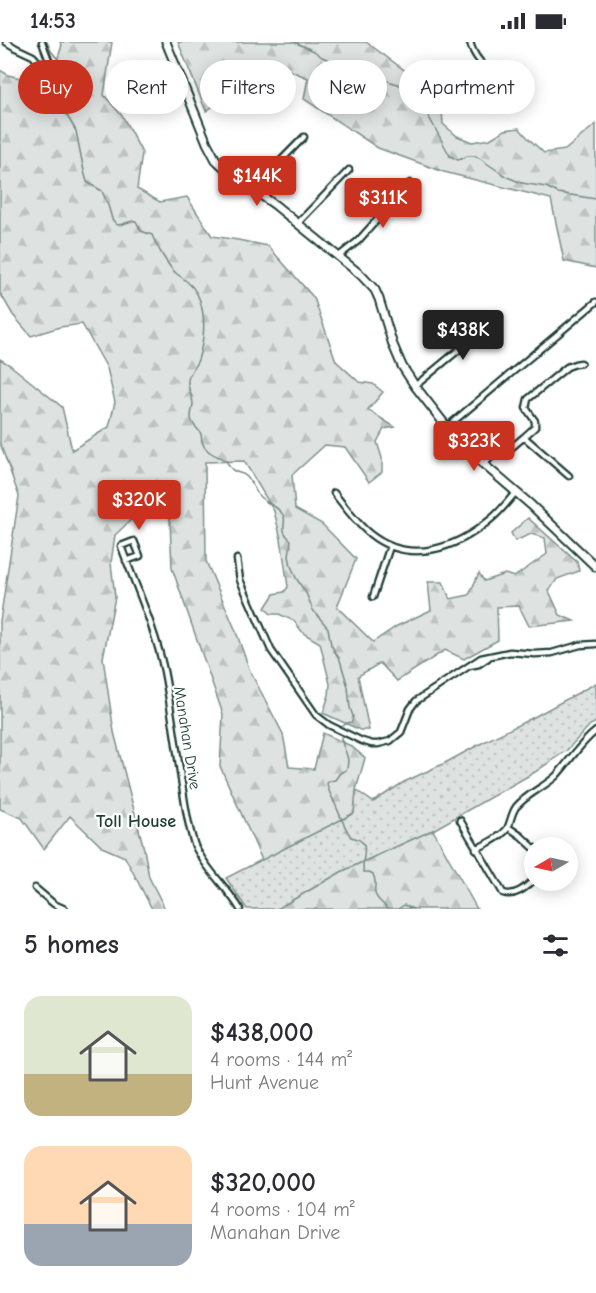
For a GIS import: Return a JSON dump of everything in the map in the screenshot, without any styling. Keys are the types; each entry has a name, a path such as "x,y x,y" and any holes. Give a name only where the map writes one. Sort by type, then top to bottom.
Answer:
{"street":[{"path":"6,42 33,56 44,68 48,68 50,63 42,42"},
{"path":"166,42 212,153 222,167 298,223 361,275 375,290 397,356 415,386 447,428 596,567"},
{"path":"470,42 478,60"},
{"path":"253,189 304,137"},
{"path":"298,223 349,170"},
{"path":"339,256 358,241 410,183"},
{"path":"447,428 596,302"},
{"path":"415,386 496,319"},
{"path":"484,464 497,452 511,448 535,427 535,421 526,408 528,399 567,367 581,363"},
{"path":"524,437 569,476"},
{"path":"334,493 372,536 390,546 426,551 456,543 490,520 516,492"},
{"path":"134,541 140,556 126,561 121,546 134,541"},
{"path":"373,597 390,546"},
{"path":"237,559 240,580 275,657 316,715 329,725 372,744 390,741 394,738 404,728 410,709 416,701 478,659 510,652 544,654 596,644"},
{"name":"Manahan Drive","path":"126,561 152,629 163,668 192,835 204,863 240,909"},
{"path":"476,849 497,837 508,827 514,809 556,775 588,737 596,731"},
{"path":"460,820 503,893 515,894 524,887"},
{"path":"508,827 524,839"},
{"path":"34,888 54,904 65,909"}],"green space":[{"path":"60,42 112,42 109,60 105,60 105,114 120,114 142,153 137,189 160,202 187,197 212,236 268,246 314,298 336,361 359,382 373,384 383,392 368,410 395,427 384,429 377,442 382,458 382,472 369,482 345,447 325,445 292,475 295,509 322,524 356,559 337,607 373,642 397,626 431,610 428,582 443,582 450,599 469,595 479,573 484,581 505,574 514,577 547,554 545,538 531,534 515,541 511,533 528,518 577,562 579,571 557,579 549,591 560,615 574,621 529,626 519,606 497,607 498,640 464,659 445,650 397,681 380,663 358,676 369,730 360,730 323,713 330,684 320,643 303,633 294,621 279,614 271,614 265,608 274,594 284,592 288,587 281,539 274,511 244,461 205,462 206,561 250,671 283,734 289,767 314,769 323,733 351,746 365,758 356,790 354,813 262,860 220,766 223,714 172,568 169,498 149,503 115,535 111,563 115,597 103,658 114,732 149,877 165,909 152,909 125,857 102,847 70,816 44,849 22,818 0,809 0,621 19,496 0,443 0,359 62,407 72,450 109,427 115,402 107,368 82,324 60,327 31,336 13,315 0,293 0,70 18,77 18,114 93,114 93,60 57,60 62,45"},
{"path":"178,42 366,42 399,66 399,114 442,114 443,124 457,136 472,142 490,139 505,130 519,128 544,153 565,150 596,124 596,268 564,261 551,199 444,172 378,148 327,114 387,114 387,60 308,60 308,78 296,73 296,60 200,60 200,96 188,67 188,60 185,60"},
{"path":"308,78 308,102 304,99"},
{"path":"596,683 596,722 590,725 567,750 535,772 433,830 343,871 277,909 247,909 226,878 354,813 356,790 373,802 404,782 445,763"},
{"path":"433,830 477,909 277,909 343,871"}],"waterway":[{"path":"47,42 61,63 61,74 56,85 57,93 62,98 65,112 76,131 87,182 102,191 112,219 117,225 136,221 141,231 152,235 170,267 191,285 198,296 202,308 204,330 198,360 188,380 193,403 192,422 201,433 205,448 226,460 231,469 245,475 260,497 283,515 284,532 291,540 289,556 291,566 313,610 328,628 331,645 340,660 348,687 353,716 352,722 343,726"},
{"path":"294,42 360,73 405,87 424,108 450,156 458,160 476,156 507,177 522,183 546,187 558,193 596,199"},
{"path":"341,737 348,765 335,780 327,783 329,792 351,837 358,839 364,846 364,872 373,874 376,895 387,909"},
{"path":"398,909 404,905 413,909"}],"district":[{"name":"Toll House","path":"136,821"}]}
